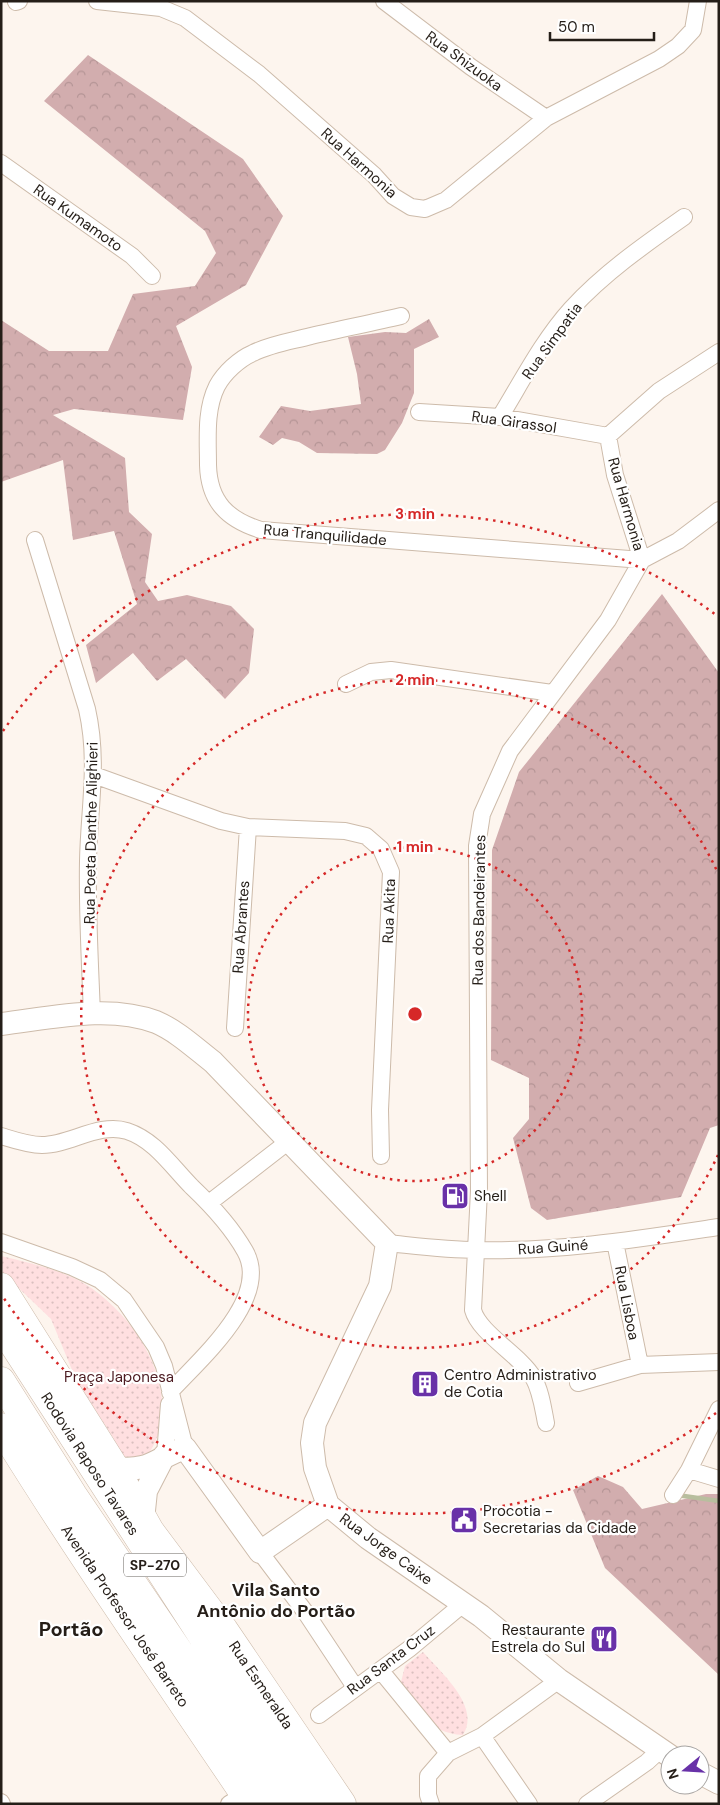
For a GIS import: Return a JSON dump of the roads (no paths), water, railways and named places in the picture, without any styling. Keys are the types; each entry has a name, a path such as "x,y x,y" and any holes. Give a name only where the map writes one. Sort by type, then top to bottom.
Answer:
{"highway":[{"path":"1,1287 115,1468 144,1520"},
{"name":"Rodovia Raposo Tavares","path":"1,1325 311,1804"},
{"name":"Rodovia Raposo Tavares","path":"1,1381 78,1503 282,1804"},
{"name":"Avenida Professor José Barreto","path":"1,1427 92,1570 163,1671 242,1800"},
{"name":"Rua Esmeralda","path":"144,1520 224,1630 342,1804"}],"main road":[{"path":"1,1024 92,1014 134,1015 158,1023 186,1040 212,1062 387,1243"},
{"name":"Rua Jorge Caixe","path":"387,1243 380,1286 315,1423 312,1443 315,1468 328,1505 368,1538 463,1604 559,1680 660,1750"},
{"path":"115,1468 134,1470 150,1466 164,1455 185,1448 260,1552 328,1505"},
{"path":"144,1520 146,1491 164,1455"}],"street":[{"name":"Rua Harmonia","path":"97,1 161,8 185,18 259,74 374,175 393,196 411,207 425,209 446,200 546,118 659,59 678,46 693,30 698,1"},
{"name":"Rua Shizuoka","path":"384,1 471,67 546,118"},
{"name":"Rua Kumamoto","path":"1,163 132,256 152,276"},
{"name":"Rua Simpatia","path":"500,418 542,349 570,310 606,274 684,217"},
{"name":"Rua Tranquilidade","path":"401,316 278,344 252,353 230,369 217,385 211,400 208,423 208,477 214,496 225,511 242,524 261,530 642,560"},
{"name":"Rua Harmonia","path":"642,560 615,474 608,436 659,392 719,352"},
{"name":"Rua Girassol","path":"419,412 500,418 608,436"},
{"path":"642,560 678,541 719,510"},
{"name":"Rua Poeta Danthe Alighieri","path":"36,540 87,709 93,737 94,775 89,826 88,877 92,1014"},
{"name":"Rua dos Bandeirantes","path":"546,1423 533,1378 474,1315 479,1191 477,846 482,814 510,751 552,692 608,620 642,560"},
{"path":"346,684 371,672 391,670 552,692"},
{"name":"Rua Akita","path":"94,775 221,820 248,827 345,831 366,836 381,849 391,872 380,1110 381,1156"},
{"name":"Rua Abrantes","path":"235,1028 248,827"},
{"path":"1,1136 43,1145 100,1131 125,1130 146,1139 209,1203 246,1252 251,1267 249,1293 236,1318 170,1392 164,1455"},
{"path":"209,1203 289,1141"},
{"name":"Rua Guiné","path":"387,1243 477,1250 541,1249 615,1242 719,1227"},
{"path":"1,1242 72,1267 100,1280 124,1300 156,1347 164,1366 185,1448"},
{"name":"Rua Lisboa","path":"615,1242 640,1365"},
{"path":"578,1383 640,1365 719,1362"},
{"path":"673,1494 689,1470 719,1410"},
{"path":"689,1470 719,1479"},
{"path":"260,1552 306,1613 355,1687"},
{"name":"Rua Santa Cruz","path":"319,1715 355,1687 381,1670 463,1604"},
{"path":"381,1670 448,1753"},
{"path":"431,1804 428,1795 428,1776 448,1753 482,1736 559,1680"},
{"path":"482,1736 529,1804"},
{"path":"587,1804 647,1762 660,1756"}],"waterway":[{"path":"677,1495 719,1501"}],"place":[{"name":"Shell","path":"455,1196"},
{"name":"Centro Administrativo de Cotia","path":"425,1384"},
{"name":"Procotia - Secretarias da Cidade","path":"464,1520"},
{"name":"Restaurante Estrela do Sul","path":"604,1639"}],"district":[{"name":"Vila Santo Antônio do Portão","path":"276,1600"},
{"name":"Portão","path":"71,1629"}],"park label":[{"name":"Praça Japonesa","path":"119,1377"}]}
